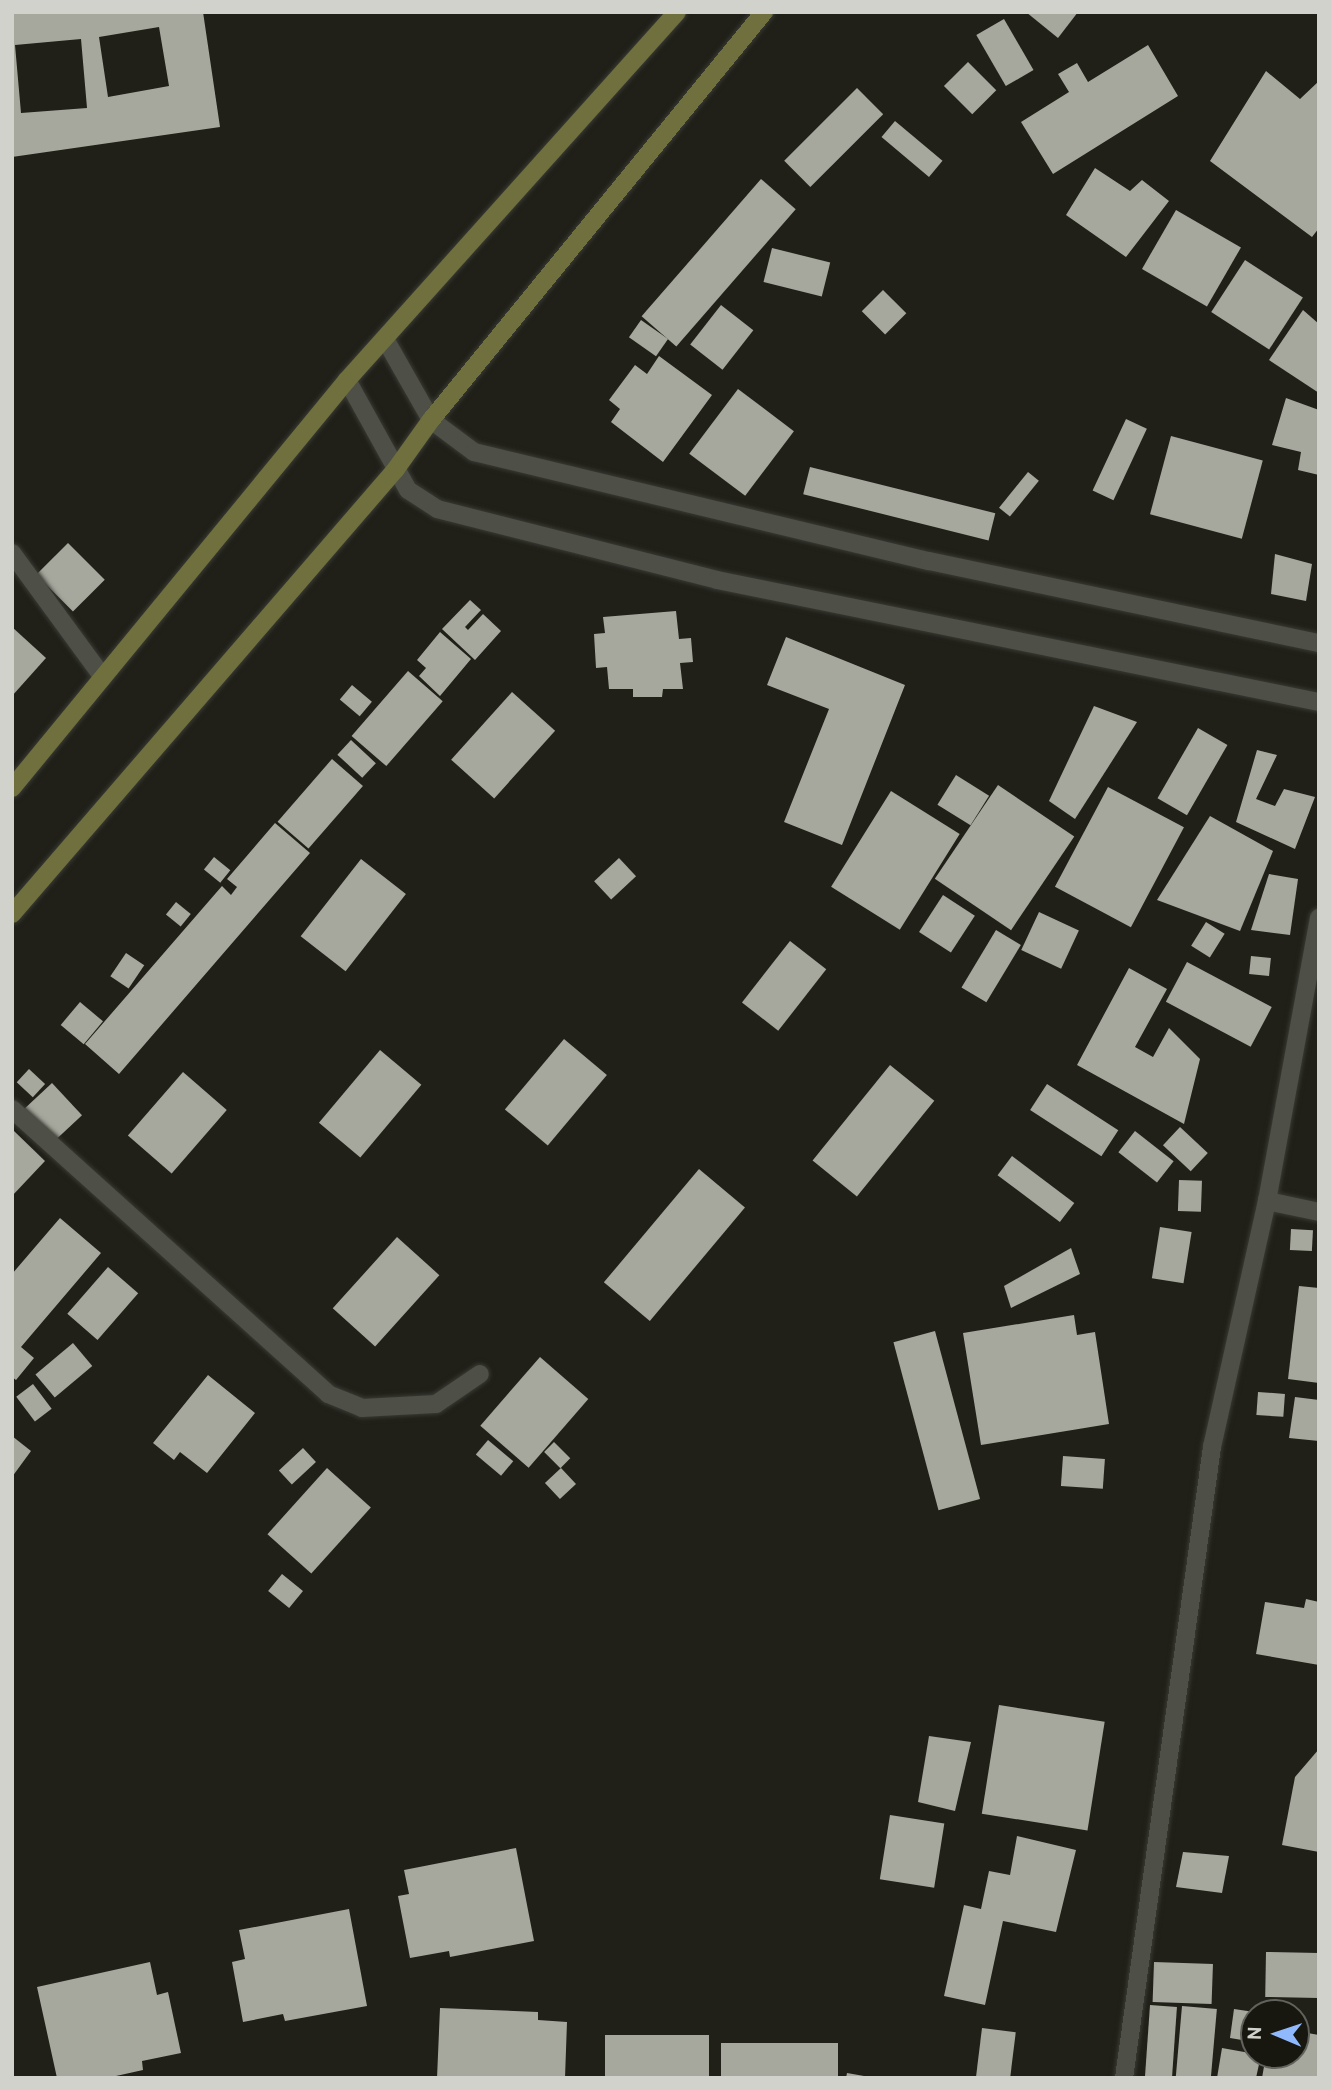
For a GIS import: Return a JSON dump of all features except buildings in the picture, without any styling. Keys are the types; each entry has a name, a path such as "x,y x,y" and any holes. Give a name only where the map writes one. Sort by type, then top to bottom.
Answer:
{"main road":[{"path":"12,788 347,380 677,12"},
{"path":"12,914 396,469 431,421 764,12"}],"street":[{"path":"384,339 431,421 474,452 929,561 1319,643"},
{"path":"347,380 408,490 437,509 677,570 1319,702"},
{"path":"12,553 102,676"},
{"path":"1124,2078 1212,1447 1267,1201 1319,918"},
{"path":"12,1109 328,1394 362,1408 436,1404 480,1374"},
{"path":"1267,1201 1319,1212"}]}
